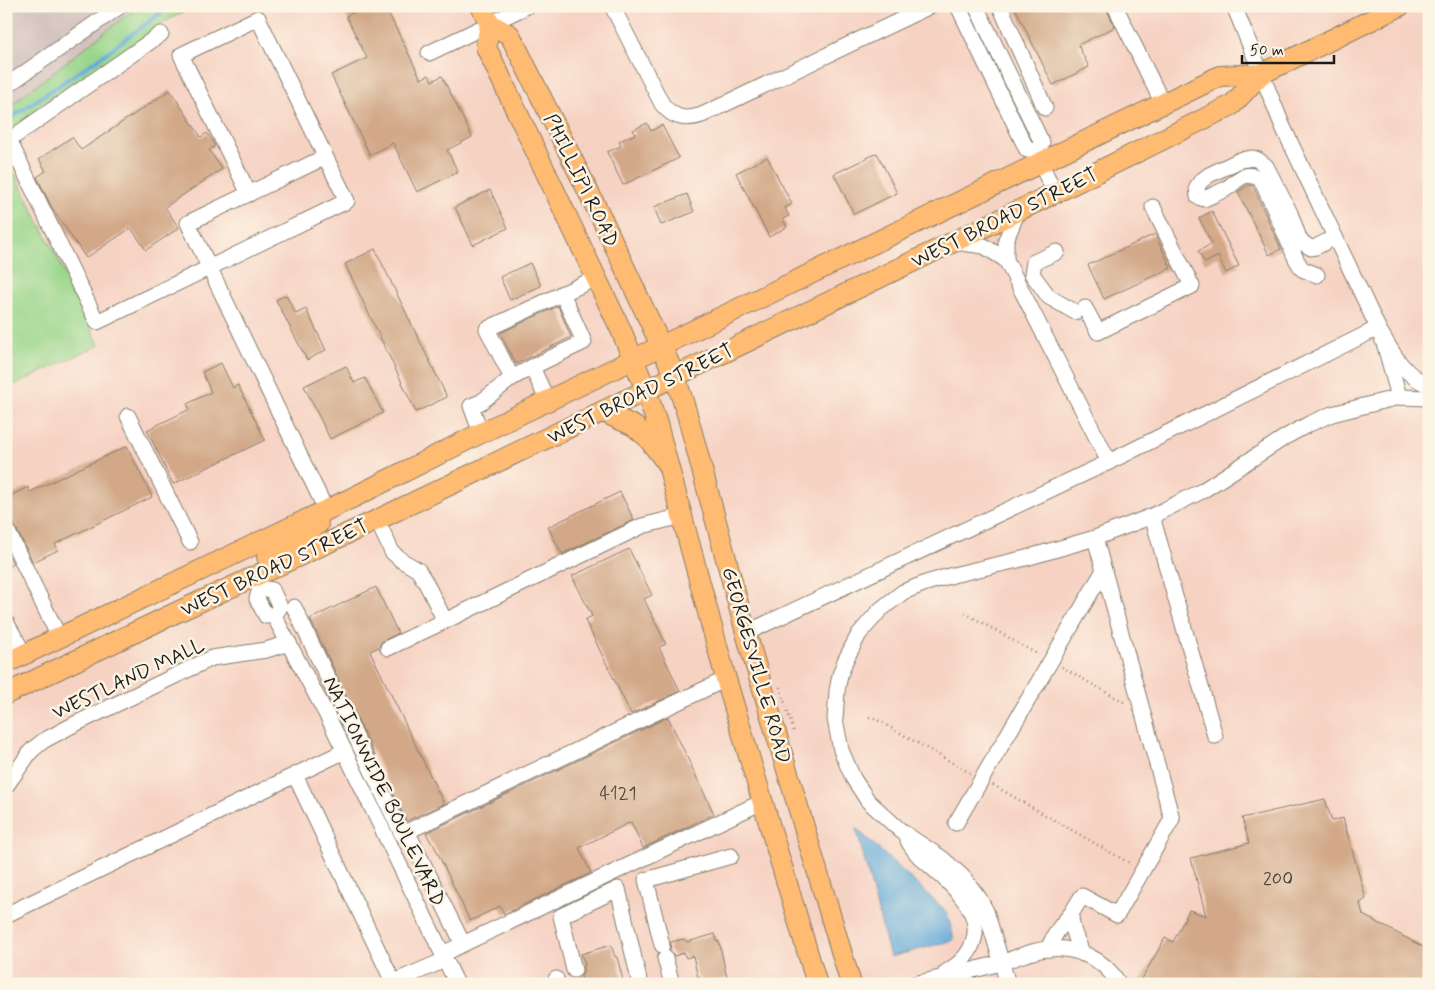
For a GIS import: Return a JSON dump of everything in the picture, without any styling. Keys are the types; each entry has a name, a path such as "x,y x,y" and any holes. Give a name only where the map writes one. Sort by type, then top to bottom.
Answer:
{"main road":[{"path":"481,6 490,24"},
{"name":"WEST BROAD STREET","path":"6,694 134,632 258,582 377,520 1018,211 1232,105 1261,74 1400,6"},
{"name":"PHILLIPI ROAD","path":"634,360 486,47 490,24 510,35 600,215 662,346"},
{"name":"WEST BROAD STREET","path":"15,658 241,551 634,360 1038,158 1163,104 1220,76 1261,74"},
{"name":"GEORGESVILLE ROAD","path":"662,346 675,376 687,414 746,633 851,984"},
{"name":"GEORGESVILLE ROAD","path":"634,360 658,424 726,679 817,984"},
{"path":"602,412 634,426 647,436 668,465"},
{"path":"258,582 263,558 290,545 317,524 428,472 453,448"},
{"path":"134,632 158,610 200,582 238,564 243,557 241,551"}],"street":[{"path":"6,86 120,6"},
{"path":"429,53 527,6"},
{"path":"612,6 662,104 667,111 684,119 702,115 930,6"},
{"path":"958,6 1028,150 1038,158 1056,192"},
{"path":"976,6 1042,143 1038,158"},
{"path":"1000,6 1045,108"},
{"path":"1114,6 1163,104"},
{"path":"1234,6 1283,127 1378,328 1385,346 1398,397"},
{"path":"162,34 9,140 97,322 347,201 258,18 181,55 249,194"},
{"path":"326,157 188,223 326,510"},
{"path":"1317,275 1302,269 1261,179 1253,175 1242,177 1223,190 1204,199 1198,197 1197,187 1209,175 1240,160 1245,158 1258,160 1266,166 1303,243 1311,248 1335,237"},
{"path":"1057,252 1034,262 1032,274 1049,297 1080,310 1098,332 1192,286 1153,207"},
{"path":"1018,211 1006,240 1006,260 1109,462"},
{"path":"954,242 984,246 1006,260"},
{"path":"512,378 487,329 596,278"},
{"path":"481,433 470,406 481,402 512,378 584,342 562,293"},
{"path":"1378,328 1400,364 1418,381 1429,385"},
{"path":"746,633 1109,462 1378,328"},
{"path":"532,367 548,402"},
{"path":"1008,984 986,912 979,898 963,877 943,859 901,831 868,801 852,778 841,750 835,719 836,691 844,661 859,634 880,610 903,592 926,583 1026,558 1095,538 1152,516 1202,491 1287,436 1332,414 1398,397 1429,398"},
{"path":"128,416 190,542"},
{"path":"388,648 642,526 682,516"},
{"path":"1152,516 1215,736"},
{"path":"377,520 392,552 418,570 445,621"},
{"path":"6,528 59,637"},
{"path":"1048,949 1060,926 1071,914 1082,896 1117,915 1172,819 1095,538"},
{"path":"956,824 1104,570"},
{"name":"NATIONWIDE BOULEVARD","path":"258,582 272,590 274,594 280,607 274,616 345,751 457,984"},
{"path":"294,607 402,834 726,679"},
{"path":"6,622 15,658"},
{"name":"WESTLAND MALL","path":"6,786 30,751 43,741 73,725 212,658 266,650 289,643"},
{"path":"6,915 345,751"},
{"path":"295,775 391,983 444,957 463,944 762,802"},
{"path":"407,831 463,944"},
{"path":"901,831 917,855 955,888 971,912 975,926 975,937 971,950 960,962 948,971 922,982"},
{"path":"672,984 646,880 731,856"},
{"path":"574,970 561,916 618,889 640,984"},
{"path":"1071,914 1074,934 1083,954"},
{"path":"922,982 1048,949 1072,950 1093,957 1109,970 1119,984"}],"path":[{"path":"965,613 1043,657"},
{"path":"1061,667 1135,708"},
{"path":"869,718 874,718 977,777"},
{"path":"987,782 1135,866"}],"shaded area":[{"path":"6,6 140,6 6,109"},
{"path":"195,6 1429,6 1429,984 6,984 6,389 99,345 6,157 6,136 168,20"}],"green space":[{"path":"140,6 195,6 168,20 6,136 6,109"},
{"path":"6,157 99,345 6,389"}],"water":[{"path":"856,828 947,912 954,940 890,957"}],"building":[{"path":"366,6 385,6 421,79 429,75 432,81 442,76 472,137 447,150 458,172 417,192 393,143 370,155 331,75 367,58 346,16"},
{"path":"1014,6 1105,6 1115,27 1078,45 1089,67 1053,85"},
{"path":"170,90 201,137 207,133 212,140 215,146 209,150 222,169 165,207 179,228 146,250 131,228 86,258 52,208 37,177 46,171 39,159 72,137 81,150"},
{"path":"647,123 651,131 662,125 679,158 623,185 607,152 621,146 619,141 635,134 633,130"},
{"path":"877,153 897,193 854,214 834,174"},
{"path":"767,157 792,204 785,208 789,216 783,219 787,227 769,237 736,173"},
{"path":"1248,185 1253,186 1281,249 1269,255 1238,192"},
{"path":"490,190 508,228 473,245 455,207"},
{"path":"687,194 694,212 661,225 654,207"},
{"path":"1212,211 1239,266 1226,273 1218,256 1205,263 1198,251 1212,244 1199,218"},
{"path":"1155,234 1171,268 1104,299 1088,265"},
{"path":"375,249 447,397 416,412 345,264"},
{"path":"530,263 541,286 510,300 500,277"},
{"path":"286,295 296,314 306,309 326,350 307,360 276,300"},
{"path":"558,306 571,337 516,364 500,333"},
{"path":"221,363 233,388 238,385 265,440 173,484 147,430 190,409 187,404 211,392 202,372"},
{"path":"346,366 354,383 365,378 383,413 330,439 304,386"},
{"path":"127,446 152,497 55,544 58,550 33,562 14,524 11,520 6,519 6,505 12,502 10,496 28,487 30,492"},
{"path":"620,492 634,520 562,554 548,527"},
{"path":"629,549 652,595 644,599 666,644 659,647 680,691 631,714 585,620 592,616 572,576"},
{"path":"6,550 13,564 6,567"},
{"path":"376,587 398,633 384,640 380,643 379,647 370,651 444,804 406,821 310,619"},
{"path":"668,717 714,814 643,848 631,822 579,848 591,873 504,914 500,906 470,921 433,843 426,833"},
{"path":"1325,799 1332,821 1343,818 1366,899 1360,903 1363,915 1429,950 1429,984 1139,984 1165,938 1173,942 1189,910 1206,916 1191,858 1249,843 1242,818"},
{"path":"715,934 717,942 719,941 727,978 702,984 697,974 693,956 686,958 684,953 674,956 670,950 671,942 683,939 687,942"},
{"path":"611,945 615,957 617,957 624,984 583,984 581,976 583,966 585,965 581,954"}],"waterway":[{"path":"6,121 98,59 170,6"}]}
